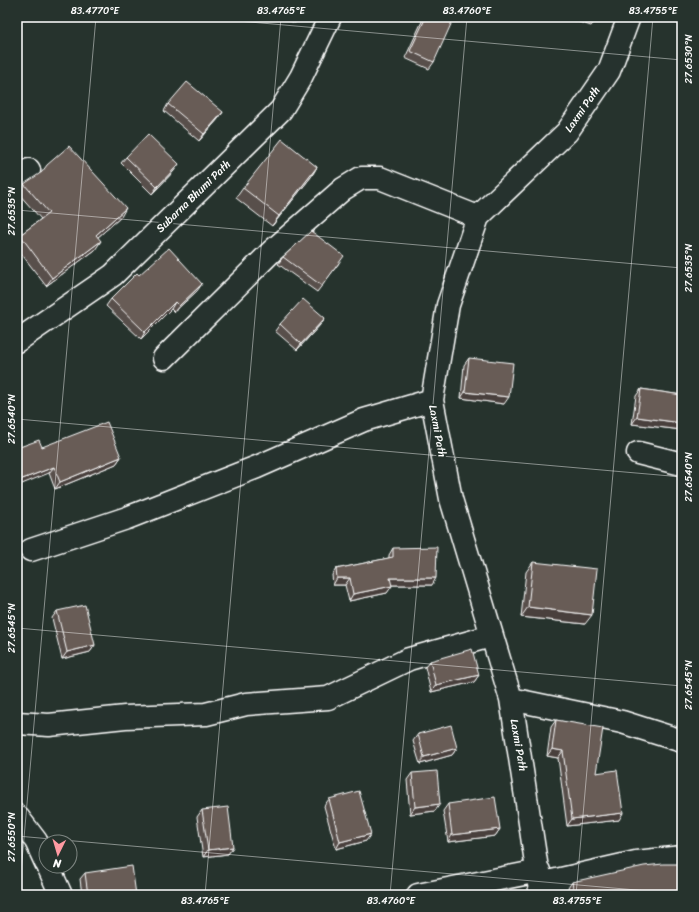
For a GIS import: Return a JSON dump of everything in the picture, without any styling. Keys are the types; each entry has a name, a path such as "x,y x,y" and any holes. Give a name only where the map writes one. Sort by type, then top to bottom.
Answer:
{"street":[{"name":"Subarna Bhumi Path","path":"17,341 113,275 281,110 301,77 330,17"},
{"name":"Laxmi Path","path":"540,884 511,699 491,636 452,499 432,400 448,305 478,217 567,132 609,71 629,17"},
{"path":"164,358 272,251 343,189 361,178 380,178 478,217"},
{"path":"31,550 141,512 257,467 364,420 432,400"},
{"path":"638,453 682,464"},
{"path":"17,723 49,725 125,717 206,714 246,704 328,698 409,659 491,636"},
{"path":"511,699 622,722 682,741"},
{"path":"17,816 38,845"},
{"path":"418,895 540,884 636,862 682,857"},
{"path":"52,874 61,895"}],"building":[{"path":"426,17 441,17 452,22 434,62 410,51"},
{"path":"589,17 597,17 596,20"},
{"path":"187,82 223,112 204,134 168,104"},
{"path":"148,134 179,164 157,187 126,157"},
{"path":"282,139 317,167 279,216 243,188"},
{"path":"69,146 126,208 96,235 101,241 52,278 20,235 49,213 24,184 42,172 47,165"},
{"path":"311,231 344,256 322,286 283,257"},
{"path":"169,248 202,284 179,306 175,302 145,332 111,299 137,273 139,275"},
{"path":"303,299 325,318 301,344 280,324"},
{"path":"469,358 513,363 509,397 465,392"},
{"path":"641,389 682,395 682,423 637,417"},
{"path":"107,422 121,457 60,482 54,467 17,481 17,448 39,440 42,447"},
{"path":"437,547 436,578 390,578 392,586 353,594 350,578 337,578 336,569 393,557 393,548"},
{"path":"533,562 597,569 592,615 528,607"},
{"path":"85,605 95,645 67,652 57,611"},
{"path":"472,649 479,675 436,685 430,661"},
{"path":"556,720 603,728 596,773 617,770 623,813 572,819 563,751 552,749"},
{"path":"451,725 457,748 424,757 418,734"},
{"path":"437,771 440,804 415,807 412,773"},
{"path":"359,791 371,834 340,842 329,799"},
{"path":"495,797 500,829 452,835 448,804"},
{"path":"228,807 233,847 208,850 202,810"},
{"path":"682,864 682,895 574,895 572,882 644,866"},
{"path":"132,866 136,895 88,895 85,873"}]}
